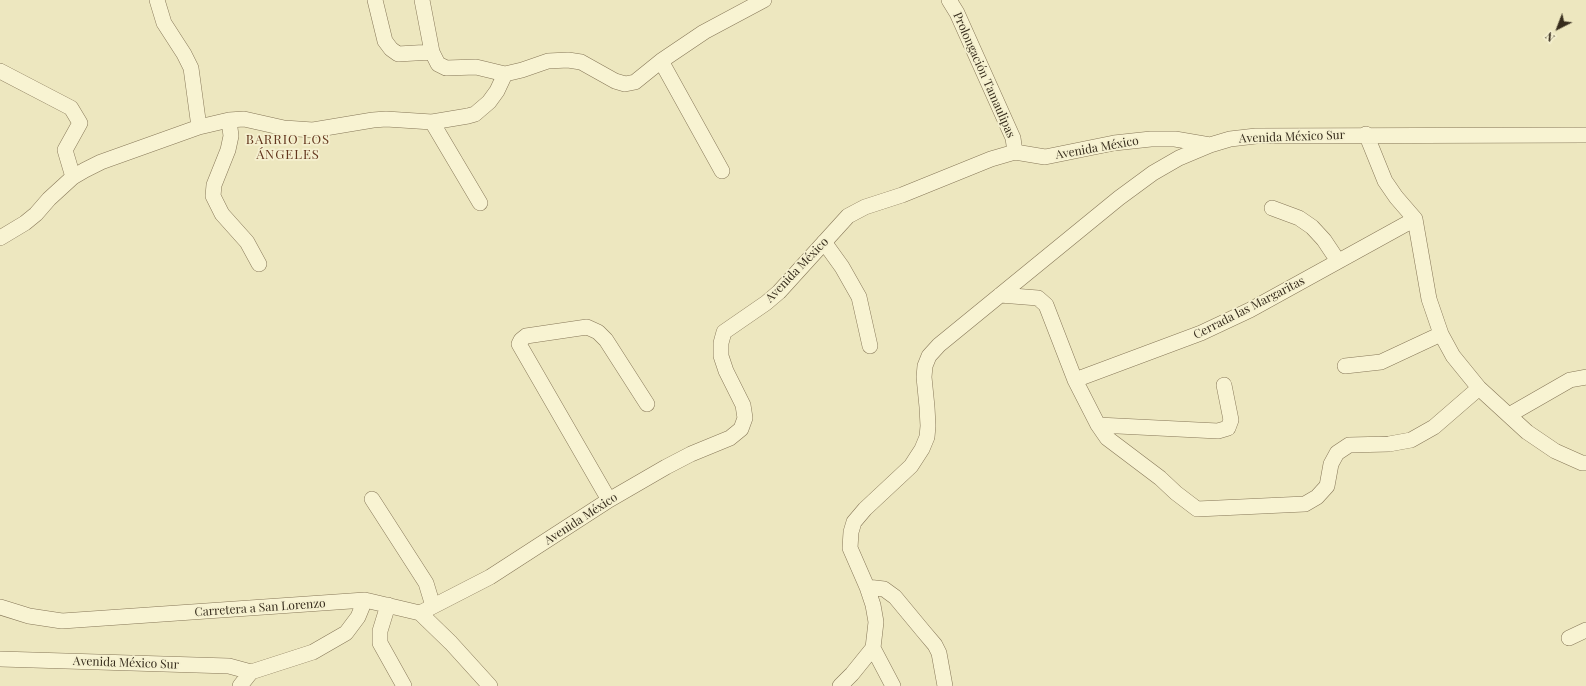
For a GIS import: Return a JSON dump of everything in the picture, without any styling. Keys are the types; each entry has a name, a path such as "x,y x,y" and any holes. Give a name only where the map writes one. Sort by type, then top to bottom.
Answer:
{"street":[{"path":"157,0 164,23 184,54 191,68 199,127"},
{"path":"375,0 385,41 391,49 398,54 432,52"},
{"path":"422,0 432,52 438,64 446,68 476,67 504,74 522,70 548,61 568,60 581,62 615,81 625,84 635,82 661,61 704,32 764,0"},
{"name":"Prolongación Tamaulipas","path":"949,0 957,13 1013,138 1015,152"},
{"path":"661,61 722,171"},
{"path":"0,71 71,108 80,122 65,150 73,177"},
{"path":"0,238 25,223 36,214 49,199 73,177 101,162 199,127 230,120 244,120 284,128 313,130 386,119 432,122 475,114 489,102 497,91 504,74"},
{"path":"230,120 228,150 214,185 213,196 222,214 247,242 259,264"},
{"path":"432,122 480,203"},
{"path":"1366,134 1385,180 1396,197 1415,219 1429,299 1441,334 1453,356 1479,388 1527,432 1555,451 1582,463 1586,463"},
{"name":"Avenida México Sur","path":"1000,295 1153,173 1179,158 1210,145 1230,139 1256,136 1366,134 1403,136 1586,135"},
{"name":"Avenida México","path":"426,610 490,577 609,500 666,467 696,452 730,438 742,429 745,418 743,405 726,371 721,356 721,343 724,332 766,303 779,292 848,216 991,159 1015,152 1045,156 1114,143 1151,139 1175,139 1210,145"},
{"path":"1272,208 1299,218 1312,226 1324,240 1338,261"},
{"name":"Cerrada las Margaritas","path":"1075,380 1201,333 1250,310 1415,219"},
{"path":"824,242 842,267 859,297 870,346"},
{"path":"840,686 873,648 876,622 873,605 867,586 850,548 850,532 854,522 865,509 911,466 922,449 927,437 928,426 924,377 925,366 929,356 939,345 1000,295 1038,298 1046,305 1075,380 1098,425 1107,438 1160,478 1176,493 1197,509 1305,504 1317,497 1326,486 1332,464 1337,453 1349,444 1389,444 1411,440 1434,427 1479,388"},
{"path":"609,500 519,344 526,336 587,327 598,332 606,340 647,404"},
{"path":"1345,366 1381,362 1441,334"},
{"path":"1509,415 1570,380 1586,377"},
{"path":"1098,425 1218,431 1228,428 1231,420 1224,385"},
{"path":"372,499 426,583 426,610 451,643 490,686"},
{"path":"867,586 884,589 895,597 924,632 939,653 945,686"},
{"path":"240,686 251,672 313,652 336,640 346,633 358,617 365,600"},
{"name":"Carretera a San Lorenzo","path":"0,607 29,616 62,621 365,600 388,605 426,610"},
{"path":"388,605 380,631 380,643 404,686"},
{"path":"1569,638 1586,630"},
{"path":"873,648 893,686"},
{"name":"Avenida México Sur","path":"0,659 229,666 251,672"}],"district":[{"name":"BARRIO LOS ÁNGELES","path":"288,148"}]}
